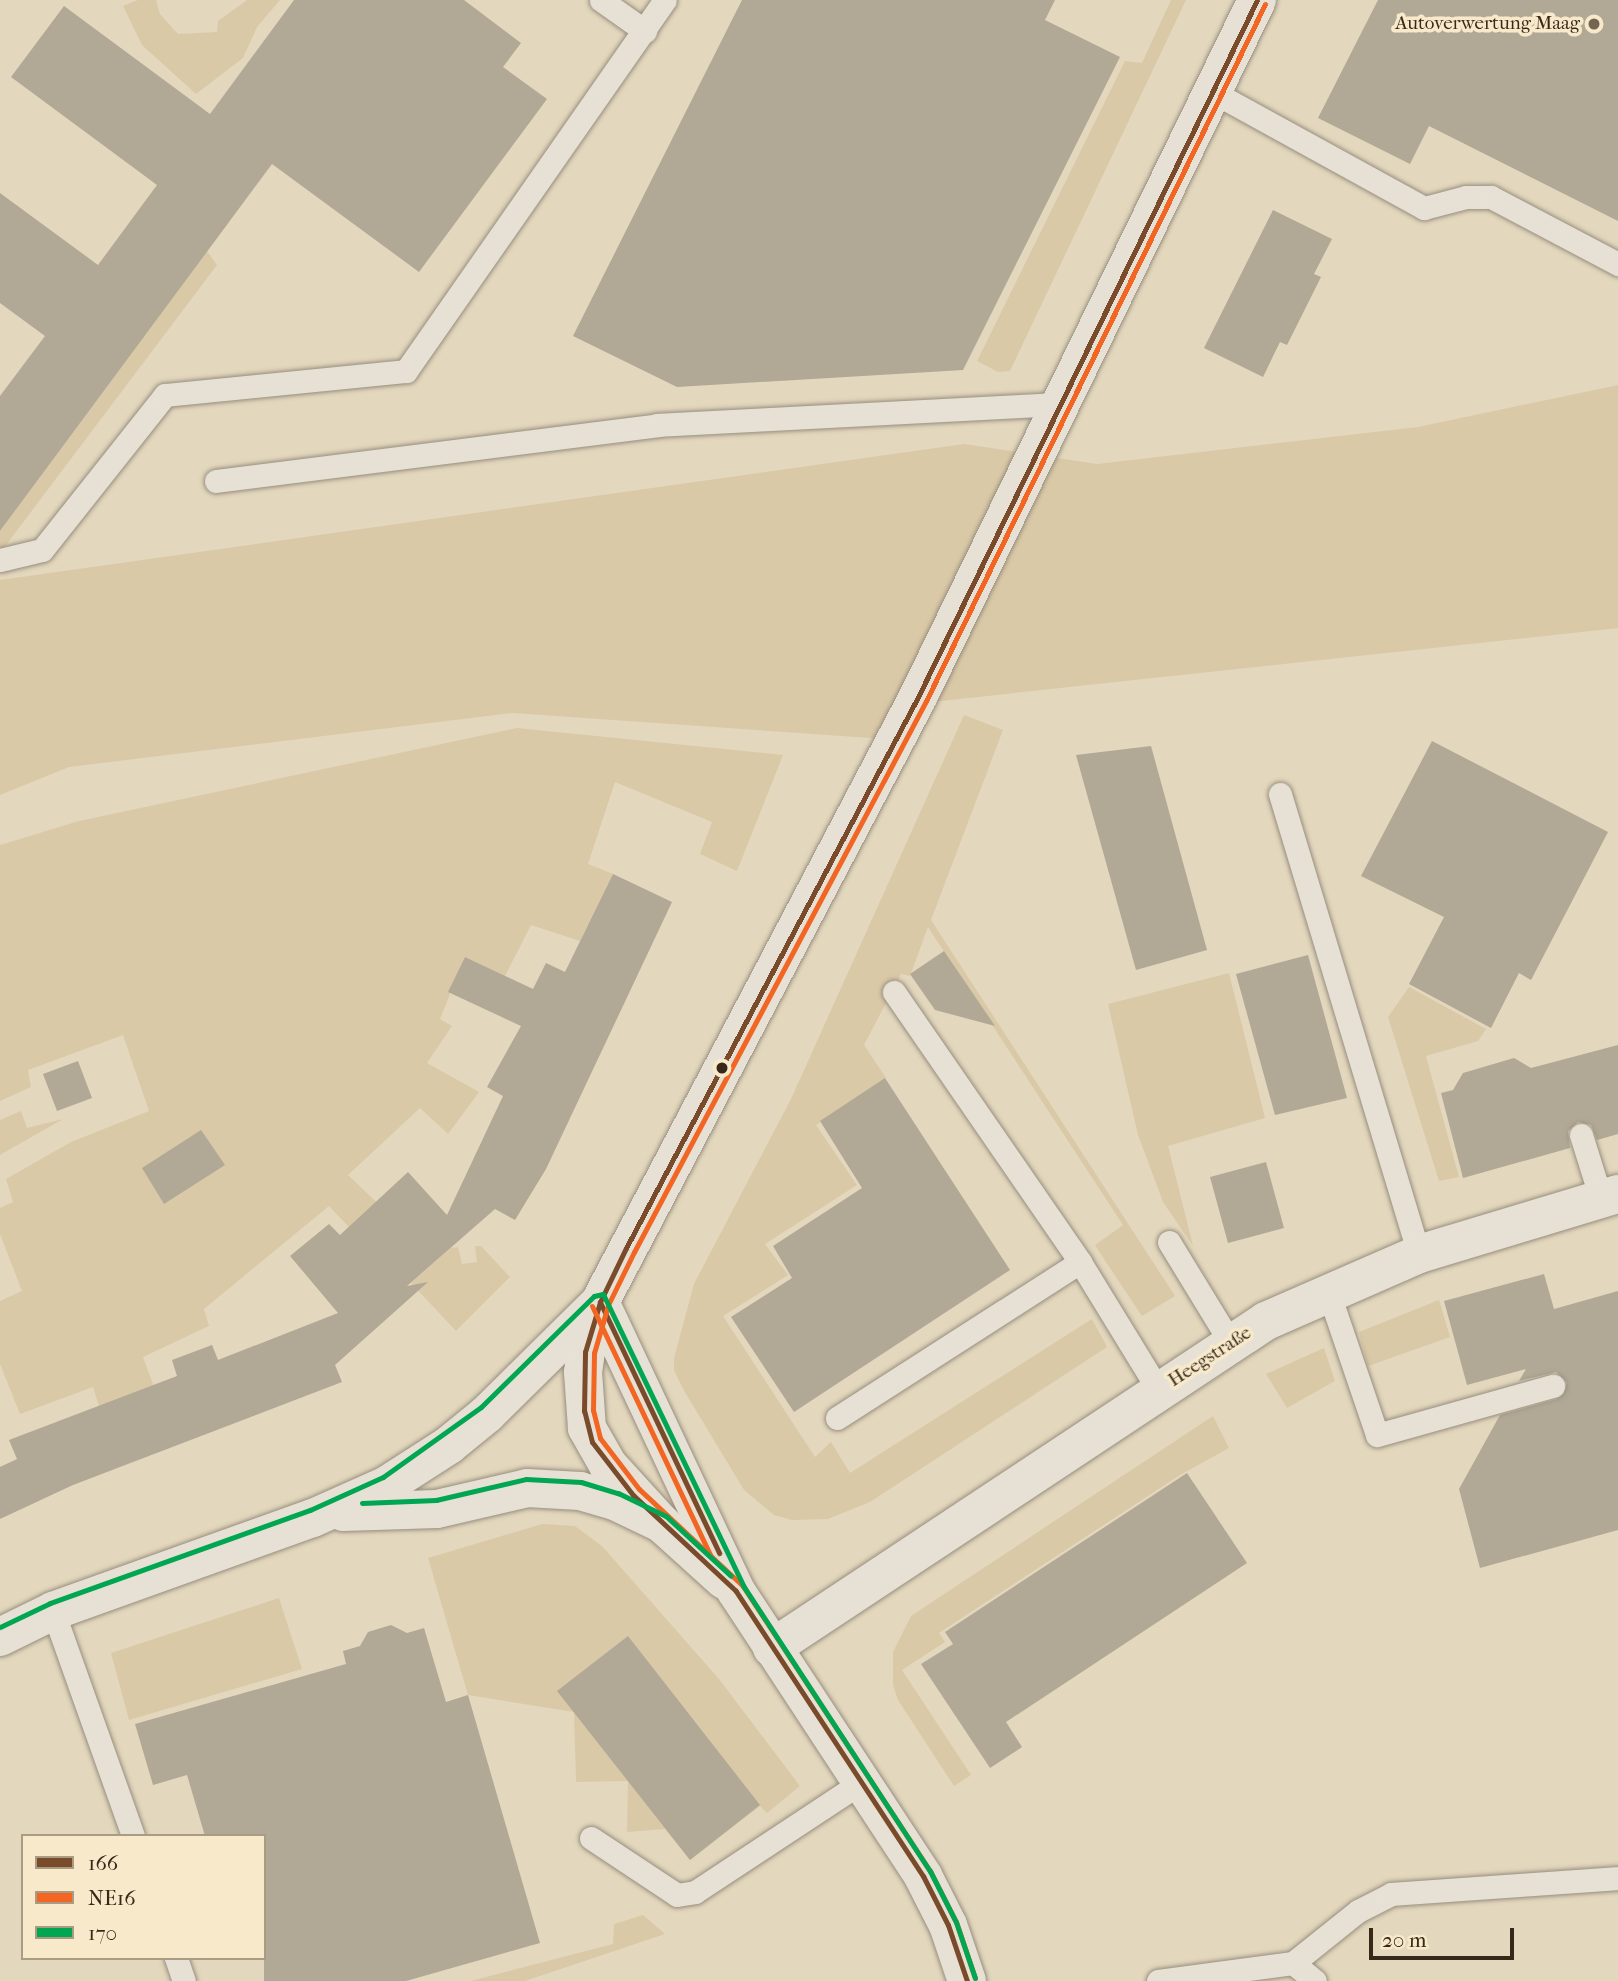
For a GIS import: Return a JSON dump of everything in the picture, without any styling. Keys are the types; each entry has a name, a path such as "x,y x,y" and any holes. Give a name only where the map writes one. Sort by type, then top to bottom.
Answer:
{"street":[{"path":"736,1591 661,1523 608,1465 587,1428 583,1372 589,1331 600,1302 918,697 1257,0"},
{"name":"Heegstraße","path":"772,1648 1230,1342 1328,1291 1419,1254 1609,1196"},
{"path":"0,1637 53,1611 327,1512 387,1485 449,1446 540,1365 600,1302"},
{"path":"600,1302 736,1591 923,1876 948,1925 967,1981"},
{"path":"327,1512 437,1509 515,1490 546,1488 607,1498 661,1523"}],"lane":[{"path":"601,0 645,31"},
{"path":"0,560 42,550 164,395 406,371 665,0"},
{"path":"1213,92 1423,208 1466,197 1491,197 1618,264"},
{"path":"216,481 657,425 1061,404"},
{"path":"1280,794 1419,1254"},
{"path":"894,992 1080,1262 1158,1391"},
{"path":"1581,1135 1609,1196"},
{"path":"1169,1242 1230,1342"},
{"path":"837,1418 1080,1262"},
{"path":"1328,1291 1377,1435 1553,1386"},
{"path":"53,1611 132,1834"},
{"path":"592,1838 677,1895 695,1892 862,1782"},
{"path":"1158,1981 1293,1963 1358,1912 1391,1894 1618,1878"},
{"path":"177,1960 184,1981"},
{"path":"1293,1963 1315,1981"}],"shaded area":[{"path":"138,0 156,0 160,14 178,34 217,32 218,21 247,0 280,0 257,27 243,58 196,94 142,45 123,6"},
{"path":"1171,0 1186,0 1010,371 998,372 977,361 1125,61 1142,63"},
{"path":"207,251 217,265 0,553 0,531"},
{"path":"1618,385 1618,628 922,703 885,739 513,713 69,767 0,795 0,580 964,444 1097,464 1418,427"},
{"path":"964,715 1003,730 931,920 1175,1296 1142,1316 1095,1245 1123,1225 928,927 910,976 901,974 864,1045 886,1078 816,1125 857,1185 765,1244 788,1275 723,1316 815,1457 831,1442 850,1473 1092,1319 1107,1347 870,1502 828,1519 792,1520 774,1515 744,1490 683,1389 674,1370 674,1358 694,1284 791,1099"},
{"path":"517,728 783,755 737,871 700,854 712,822 615,782 588,864 613,874 580,941 531,925 505,976 465,957 440,1019 452,1026 427,1063 479,1092 448,1134 420,1108 348,1175 391,1216 361,1240 329,1206 204,1309 209,1326 143,1357 165,1417 99,1406 93,1387 20,1414 0,1364 0,1301 22,1291 0,1234 0,1208 13,1202 6,1179 71,1142 149,1111 123,1035 28,1070 31,1087 0,1101 0,845 79,821"},
{"path":"1229,973 1265,1118 1168,1146 1193,1246 1163,1202 1138,1135 1108,1004"},
{"path":"1409,987 1486,1029 1478,1041 1426,1056 1459,1177 1439,1181 1388,1017"},
{"path":"21,1111 27,1128 63,1119 0,1155 0,1120"},
{"path":"475,1246 481,1246 510,1277 456,1331 411,1283 451,1248 458,1247 462,1264 477,1262"},
{"path":"1439,1300 1450,1337 1368,1366 1359,1332"},
{"path":"1324,1348 1335,1381 1287,1408 1266,1374"},
{"path":"1213,1416 1229,1448 1180,1475 939,1633 945,1642 902,1670 971,1775 954,1786 898,1700 893,1685 893,1652 911,1616"},
{"path":"542,1524 575,1526 602,1546 719,1679 800,1786 767,1813 760,1806 690,1860 665,1829 627,1832 628,1781 576,1782 574,1712 468,1695 428,1558"},
{"path":"279,1598 302,1669 129,1720 111,1653"},
{"path":"643,1915 665,1934 525,1981 471,1981 613,1944 614,1924"}],"building":[{"path":"294,0 464,0 521,43 503,67 547,99 419,272 272,164 0,531 0,396 45,336 0,303 0,193 98,265 157,185 11,77 64,6 210,114"},
{"path":"742,0 1055,0 1045,20 1120,57 963,370 677,387 573,336"},
{"path":"1378,0 1618,0 1618,221 1429,126 1410,164 1318,118"},
{"path":"1273,210 1332,239 1314,274 1321,277 1287,345 1280,342 1263,377 1204,348"},
{"path":"1432,741 1608,832 1531,980 1519,973 1491,1028 1409,984 1444,917 1361,876"},
{"path":"1151,746 1207,950 1136,970 1076,755"},
{"path":"613,874 672,902 546,1169 515,1220 495,1209 407,1286 428,1282 335,1365 342,1382 73,1485 0,1519 0,1467 17,1459 9,1440 177,1376 172,1360 212,1345 218,1360 338,1313 290,1256 329,1224 340,1235 408,1172 447,1215 503,1096 487,1087 521,1026 448,992 465,957 533,989 546,963 565,972"},
{"path":"944,951 995,1026 935,1010 910,974"},
{"path":"1308,955 1347,1098 1275,1115 1236,974"},
{"path":"1618,1045 1618,1134 1597,1140 1591,1125 1578,1122 1568,1131 1570,1148 1463,1178 1441,1093 1453,1090 1463,1073 1514,1058 1531,1068"},
{"path":"78,1061 92,1098 57,1111 43,1074"},
{"path":"885,1078 1010,1270 794,1412 731,1317 792,1278 773,1246 862,1188 820,1121"},
{"path":"201,1130 225,1165 164,1204 142,1168"},
{"path":"1266,1162 1284,1228 1228,1243 1210,1177"},
{"path":"1544,1274 1554,1309 1618,1291 1618,1530 1480,1568 1459,1489 1500,1415 1557,1399 1567,1383 1556,1372 1519,1381 1526,1369 1467,1385 1444,1301"},
{"path":"1187,1473 1247,1563 1006,1722 1022,1747 990,1768 921,1664 953,1644 945,1632"},
{"path":"391,1625 407,1633 424,1628 446,1702 468,1695 540,1943 406,1981 264,1981 266,1834 204,1834 187,1775 153,1785 135,1724 346,1664 343,1651 360,1646 368,1632"},
{"path":"628,1636 760,1805 690,1860 557,1691"}],"transit line":[{"name":"166","path":"967,1981 948,1925 923,1876 736,1591 633,1495 592,1442 584,1411 585,1352 600,1302 626,1248 918,697 1257,0"},
{"name":"NE16","path":"975,1978 956,1922 930,1871 743,1586 639,1489 600,1438 593,1410 594,1353 608,1305 634,1252 926,701 1265,4"},
{"name":"170","path":"0,1627 50,1603 310,1510 383,1477 481,1407 594,1296 603,1294 744,1587 930,1871 956,1922 975,1978"},
{"name":"166","path":"600,1302 719,1553"},
{"name":"NE16","path":"592,1306 711,1557"},
{"name":"170","path":"362,1503 436,1500 526,1479 581,1482 618,1493 666,1516 731,1576"}],"place":[{"name":"Autoverwertung Maag","path":"1594,24"}]}
